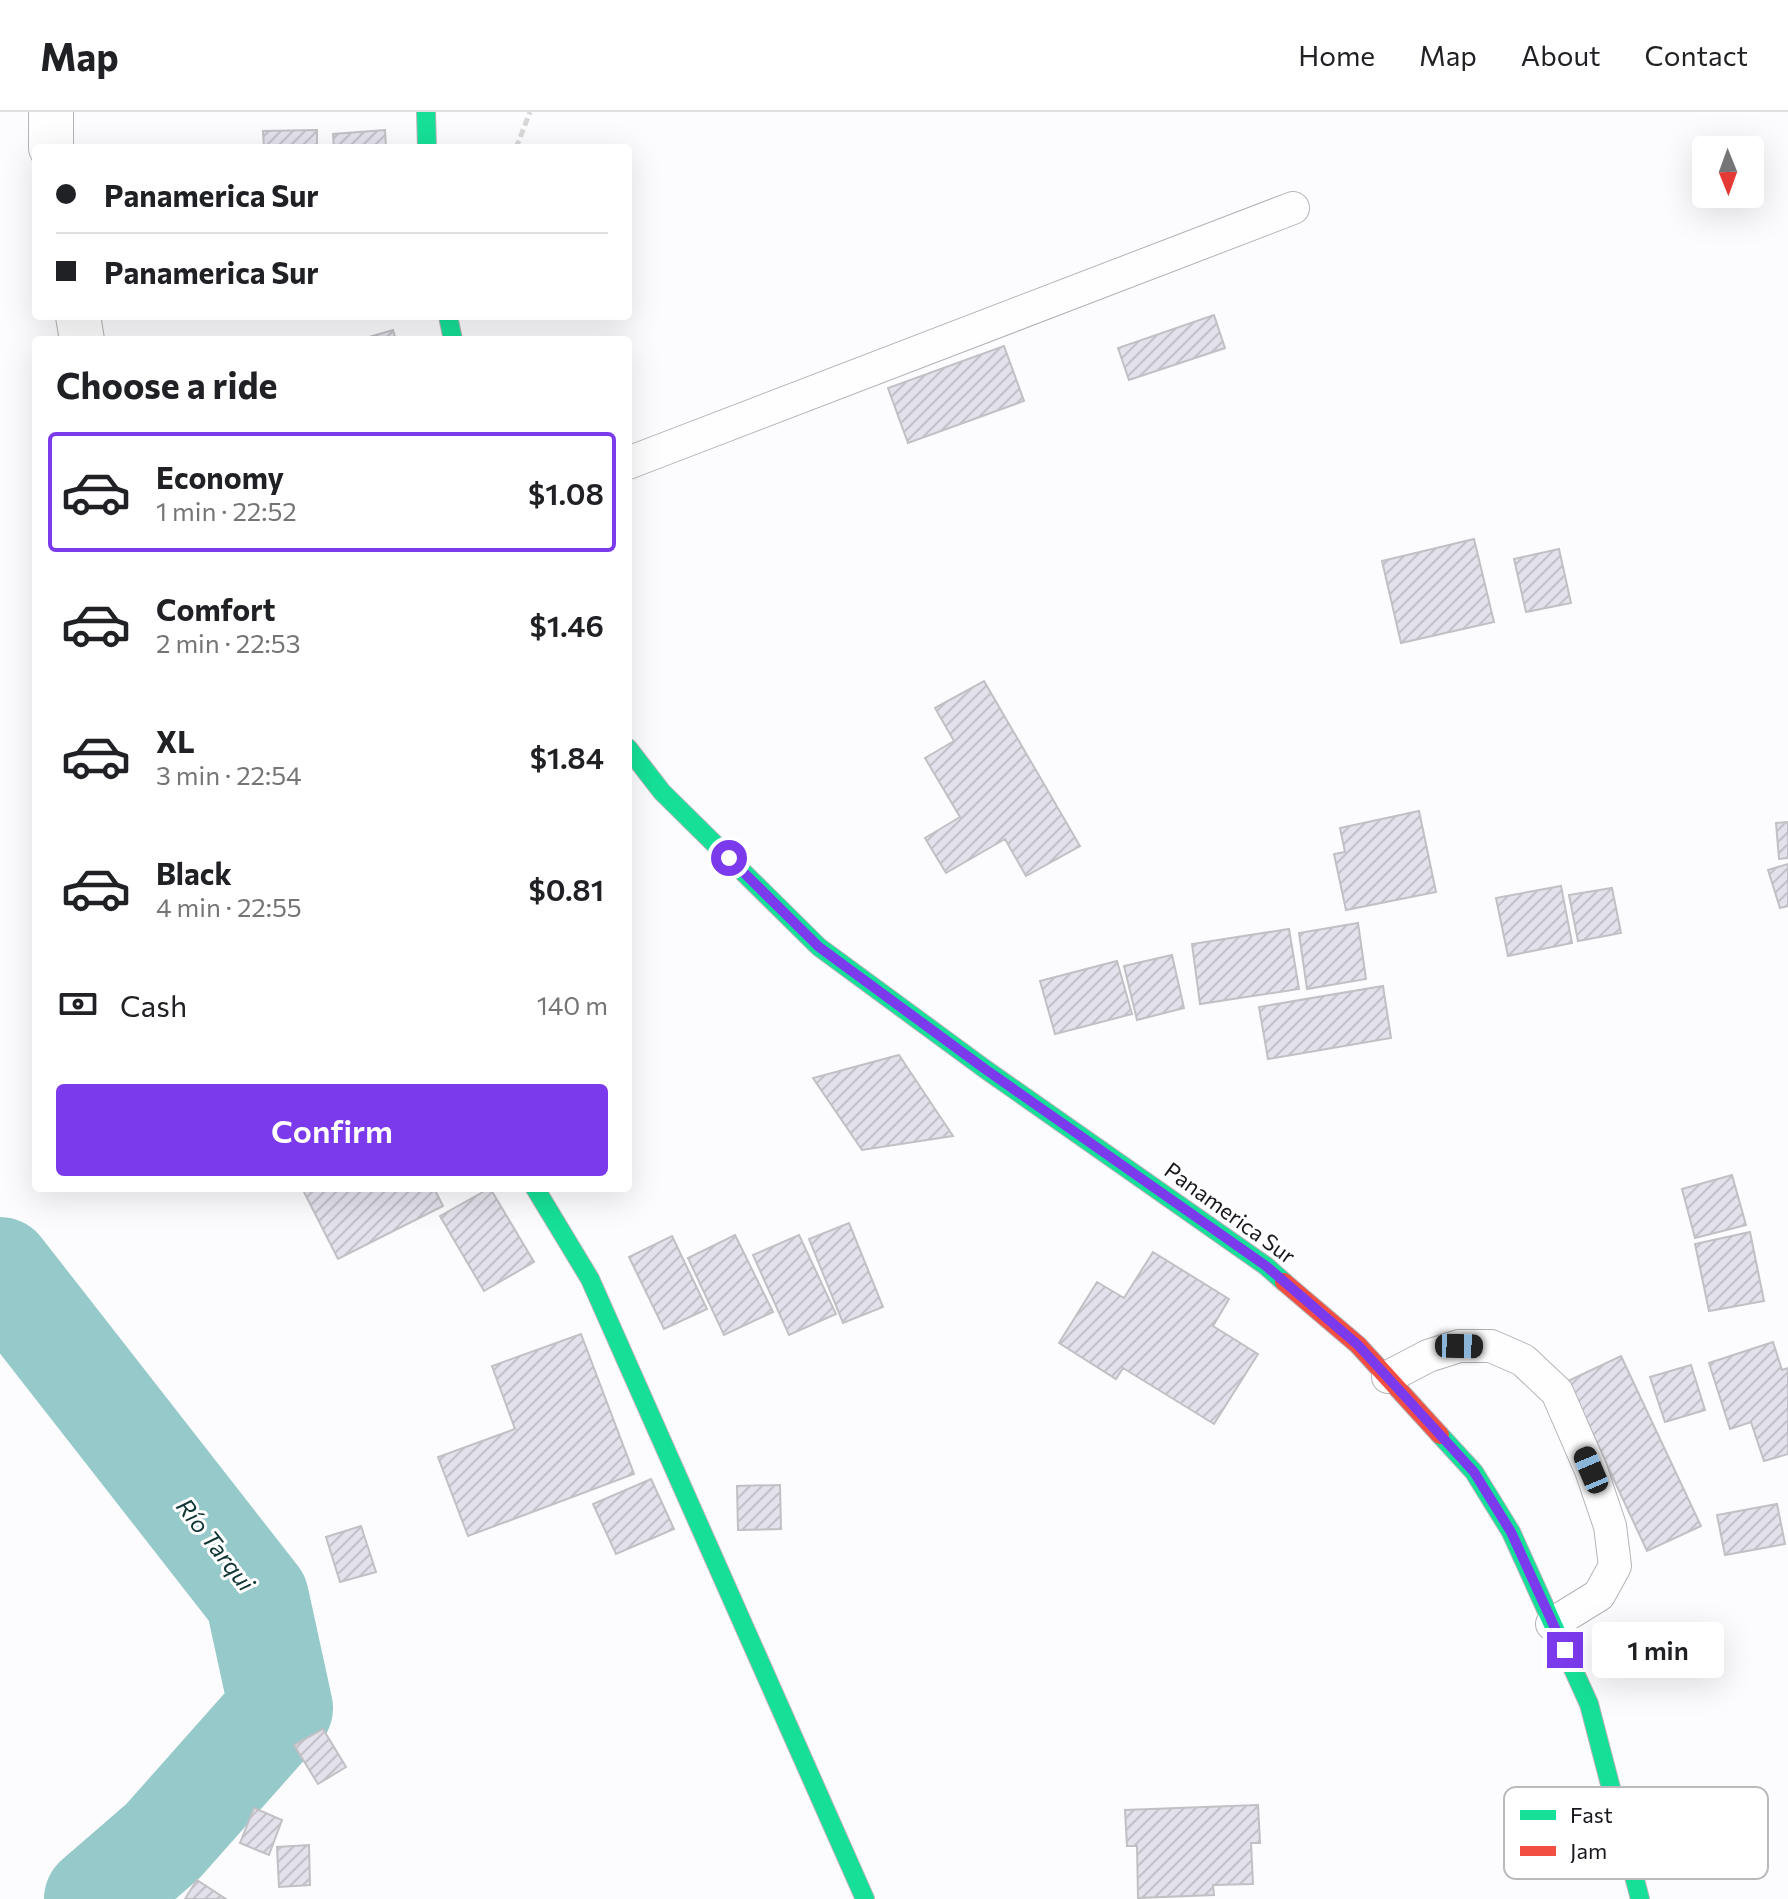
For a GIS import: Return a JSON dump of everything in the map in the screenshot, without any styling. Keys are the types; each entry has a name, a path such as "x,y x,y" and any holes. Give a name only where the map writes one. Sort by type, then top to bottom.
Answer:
{"main road":[{"path":"426,112 427,144"},
{"name":"Panamerica Sur","path":"632,753 662,792 819,947 985,1069 1266,1266 1358,1345 1474,1472 1511,1532 1589,1704 1611,1787"},
{"path":"537,1192 590,1279 865,1899"},
{"name":"Panamerica Sur","path":"1635,1879 1640,1899"}],"street":[{"path":"51,112 51,144"}],"lane":[{"path":"632,461 1293,208"},
{"path":"1388,1377 1428,1356 1459,1346 1491,1346 1523,1360 1557,1392 1591,1470 1610,1526 1615,1566 1599,1595 1552,1624"}],"path":[{"path":"518,144 530,112"}],"building":[{"path":"317,130 317,144 264,144 263,131"},
{"path":"385,130 386,144 334,144 333,134"},
{"path":"1214,315 1225,348 1129,380 1118,348"},
{"path":"393,330 395,336 373,336"},
{"path":"1004,346 1024,401 908,443 888,388"},
{"path":"1474,539 1494,622 1401,643 1382,561"},
{"path":"1559,549 1571,603 1526,612 1514,559"},
{"path":"984,681 1080,846 1026,876 1005,839 946,873 925,838 960,817 925,758 954,741 935,708"},
{"path":"1419,811 1436,892 1346,910 1334,854 1345,852 1340,828"},
{"path":"1788,822 1788,858 1779,859 1776,823"},
{"path":"1788,864 1788,906 1780,908 1768,870"},
{"path":"1561,886 1572,943 1508,956 1496,898"},
{"path":"1612,888 1621,933 1578,941 1569,895"},
{"path":"1358,923 1366,979 1307,989 1299,933"},
{"path":"1289,929 1299,989 1200,1004 1192,944"},
{"path":"1172,955 1184,1008 1137,1020 1124,966"},
{"path":"1117,961 1132,1014 1055,1034 1040,981"},
{"path":"1383,986 1391,1038 1268,1059 1259,1007"},
{"path":"899,1055 953,1136 862,1150 813,1078"},
{"path":"1732,1175 1746,1225 1695,1238 1682,1189"},
{"path":"304,1192 436,1192 443,1206 338,1259"},
{"path":"483,1192 492,1192 534,1262 484,1291 440,1216"},
{"path":"849,1223 883,1307 843,1323 809,1239"},
{"path":"1750,1232 1764,1301 1709,1311 1695,1244"},
{"path":"735,1235 773,1312 724,1335 688,1258"},
{"path":"799,1235 836,1314 789,1335 753,1255"},
{"path":"672,1236 707,1309 664,1329 629,1257"},
{"path":"1153,1252 1229,1299 1213,1326 1258,1354 1214,1424 1123,1368 1116,1379 1059,1343 1097,1282 1124,1298"},
{"path":"581,1334 634,1474 468,1536 438,1457 515,1429 492,1366"},
{"path":"1773,1342 1782,1370 1788,1368 1788,1454 1764,1461 1751,1422 1730,1429 1709,1363"},
{"path":"1621,1356 1701,1526 1647,1551 1568,1381"},
{"path":"1691,1365 1705,1410 1665,1422 1650,1377"},
{"path":"651,1479 674,1529 616,1554 593,1504"},
{"path":"780,1485 781,1529 738,1530 737,1486"},
{"path":"1777,1504 1785,1544 1725,1555 1717,1515"},
{"path":"361,1526 376,1572 340,1582 326,1537"},
{"path":"323,1729 346,1767 318,1784 294,1745"},
{"path":"1258,1805 1260,1843 1251,1843 1253,1884 1213,1885 1214,1895 1138,1898 1137,1846 1127,1846 1125,1810"},
{"path":"254,1808 282,1820 269,1855 240,1843"},
{"path":"309,1845 310,1885 279,1887 277,1847"},
{"path":"197,1880 226,1899 185,1899"}],"waterway":[{"name":"Río Tarqui","path":"0,1269 257,1598 281,1708 163,1841 96,1899"}],"traffic: fast":[{"path":"426,112 427,144"},
{"path":"449,320 452,336"},
{"path":"632,753 662,792 819,947 985,1069 1266,1266 1284,1282"},
{"path":"537,1192 590,1279 865,1899"},
{"path":"1440,1435 1474,1472 1511,1532 1589,1704 1611,1787"},
{"path":"1635,1879 1640,1899"}],"traffic: jam":[{"path":"1284,1282 1358,1345 1440,1435"}],"route":[{"path":"729,858 819,947 985,1069 1266,1266 1358,1345 1474,1472 1511,1532 1565,1650"}]}
